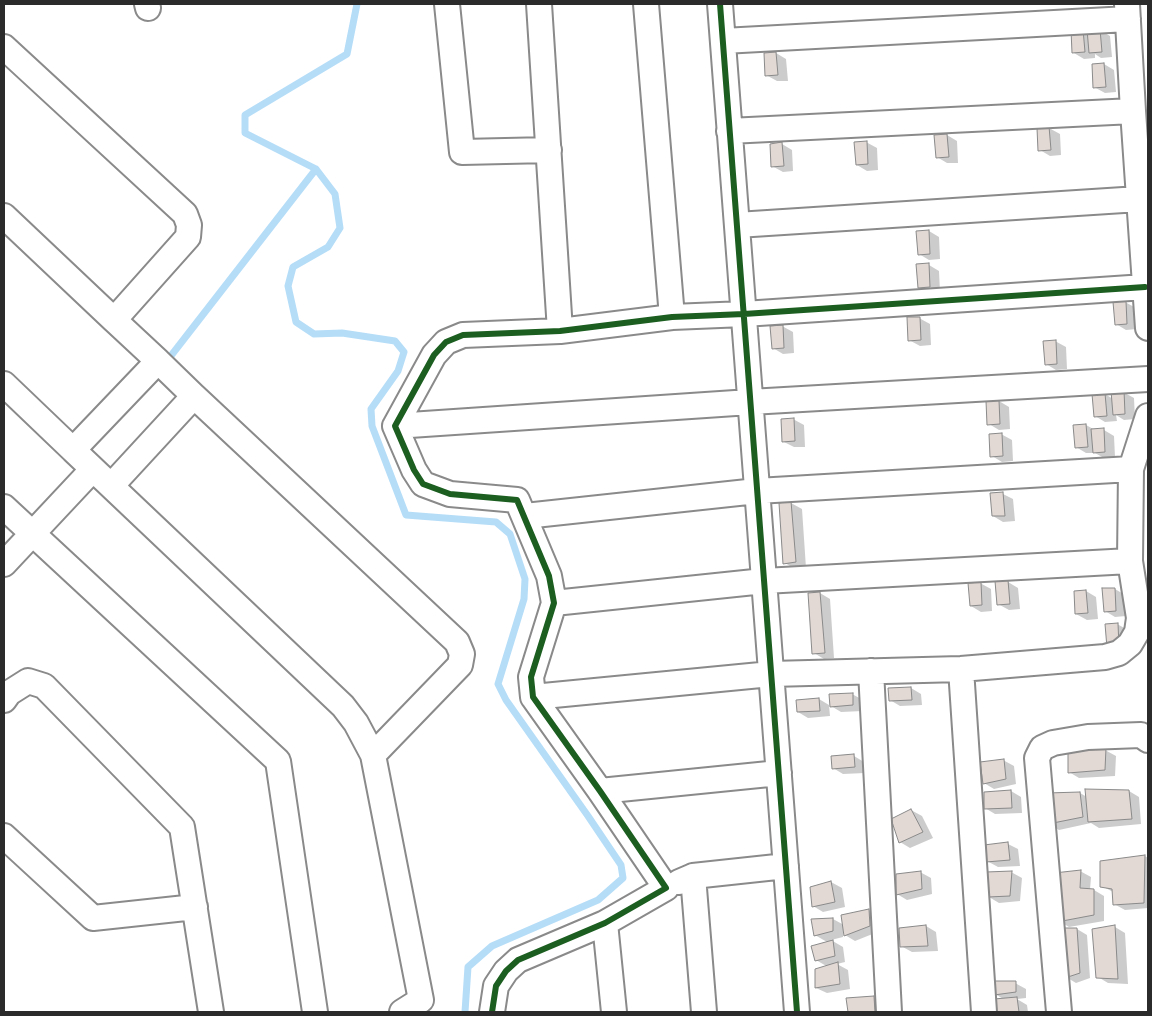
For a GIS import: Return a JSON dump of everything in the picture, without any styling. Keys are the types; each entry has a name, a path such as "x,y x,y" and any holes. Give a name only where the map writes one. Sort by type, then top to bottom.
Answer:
{"street":[{"path":"447,4 462,152 548,150"},
{"path":"539,4 560,332"},
{"path":"646,4 672,317"},
{"path":"720,4 797,1012"},
{"path":"722,41 1128,12 1138,199 1148,328"},
{"path":"4,47 184,214 189,225 188,237 114,320"},
{"path":"729,131 1133,111"},
{"path":"736,225 1138,199"},
{"path":"4,216 457,642 462,654 460,665 373,755"},
{"path":"395,426 434,355 446,342 463,336 560,332 672,317 744,314 1145,287"},
{"path":"73,450 158,361"},
{"path":"395,426 750,402 1148,379"},
{"path":"4,384 343,706 356,723 373,755 422,1000 402,1012"},
{"path":"111,486 194,396"},
{"path":"533,697 771,674 961,669 1105,657 1119,653 1130,644 1137,632 1139,618 1130,561 1131,469 1148,416"},
{"path":"395,426 414,470 423,484 450,494 517,500 550,576 554,603 531,677 533,697 600,790 666,888"},
{"path":"4,564 93,469"},
{"path":"525,516 757,491 1131,469"},
{"path":"4,507 278,761 315,1012"},
{"path":"554,603 764,581 1130,561"},
{"path":"961,669 984,1012"},
{"path":"871,670 889,1012"},
{"path":"4,700 9,694 28,681 44,686 182,827 211,1012"},
{"path":"1059,1012 1037,758 1042,748 1053,743 1088,737 1141,735 1148,740"},
{"path":"600,790 779,773"},
{"path":"4,836 93,918 195,907"},
{"path":"492,1012 496,986 506,971 518,960 604,922 666,888 693,876 786,866"},
{"path":"693,876 704,1012"},
{"path":"604,922 614,1012"}],"building":[{"path":"1083,29 1085,52 1072,53 1071,30"},
{"path":"1087,29 1100,29 1102,52 1089,53"},
{"path":"776,52 778,75 765,76 764,53"},
{"path":"1104,63 1106,87 1093,88 1092,64"},
{"path":"1049,126 1051,150 1038,151 1037,128"},
{"path":"947,134 949,157 936,158 934,135"},
{"path":"867,141 868,164 856,165 854,142"},
{"path":"782,142 784,166 771,167 770,144"},
{"path":"929,230 930,254 918,255 916,231"},
{"path":"929,263 930,287 918,288 916,264"},
{"path":"1126,301 1127,324 1115,325 1113,302"},
{"path":"907,317 920,317 921,340 908,341"},
{"path":"783,325 784,348 772,349 770,326"},
{"path":"1056,340 1057,364 1045,365 1043,341"},
{"path":"1124,390 1125,414 1113,415 1111,391"},
{"path":"1105,393 1107,416 1094,417 1092,394"},
{"path":"999,400 1000,424 987,425 986,401"},
{"path":"794,418 795,441 782,442 781,419"},
{"path":"1086,424 1088,447 1075,448 1073,425"},
{"path":"1104,428 1105,452 1093,453 1091,429"},
{"path":"1002,433 1003,456 990,457 989,434"},
{"path":"1003,492 1005,516 992,516 990,493"},
{"path":"791,501 796,562 783,564 779,503"},
{"path":"1008,580 1010,604 997,605 995,581"},
{"path":"981,582 982,605 970,606 968,583"},
{"path":"1102,588 1115,588 1116,611 1104,612"},
{"path":"1086,590 1088,613 1075,614 1074,591"},
{"path":"820,592 825,653 812,654 808,593"},
{"path":"1118,623 1119,647 1107,648 1105,624"},
{"path":"911,687 912,700 889,701 888,688"},
{"path":"853,693 853,705 830,707 829,694"},
{"path":"819,698 820,711 797,712 796,700"},
{"path":"1106,748 1105,770 1068,773 1068,750"},
{"path":"854,754 855,767 832,769 831,756"},
{"path":"1004,759 1006,779 983,784 980,762"},
{"path":"1085,789 1129,790 1132,819 1088,822"},
{"path":"1011,790 1012,808 984,809 984,792"},
{"path":"1080,792 1083,817 1048,824 1047,793"},
{"path":"911,809 923,832 899,843 891,819"},
{"path":"1008,842 1010,860 986,862 984,845"},
{"path":"1145,855 1144,903 1113,905 1112,889 1100,887 1100,861"},
{"path":"1081,870 1080,888 1094,889 1094,915 1057,922 1054,873"},
{"path":"921,871 922,889 896,895 896,874"},
{"path":"1012,871 1010,896 988,897 986,872"},
{"path":"831,881 835,902 812,907 810,887"},
{"path":"869,909 870,926 844,936 841,915"},
{"path":"833,918 833,931 814,936 811,919"},
{"path":"926,925 928,946 900,947 899,928"},
{"path":"1115,925 1118,979 1096,978 1092,929"},
{"path":"1061,928 1077,928 1080,973 1065,978"},
{"path":"833,940 835,956 815,961 811,946"},
{"path":"838,962 840,984 815,988 815,969"},
{"path":"993,981 1016,981 1016,992 994,995"},
{"path":"874,996 875,1012 848,1012 846,998"},
{"path":"1017,997 1019,1012 993,1012 994,999"}],"waterway":[{"path":"357,4 347,54 245,115 245,133 316,169 335,194 340,228 328,247 293,267 288,286 296,322 314,334 342,333 395,341 404,352 398,371 371,409 372,426 406,515 496,522 510,534 525,579 524,599 498,684 506,700 621,865 623,878 598,900 492,946 468,967 465,1012"},
{"path":"170,357 316,169"}],"cycle path":[{"path":"720,4 797,1012"},
{"path":"492,1012 496,986 506,971 518,960 605,923 666,888 533,697 531,677 554,603 549,576 517,500 450,494 423,484 414,470 395,426 434,355 446,342 463,335 560,331 672,317 744,314 1145,287"}]}
